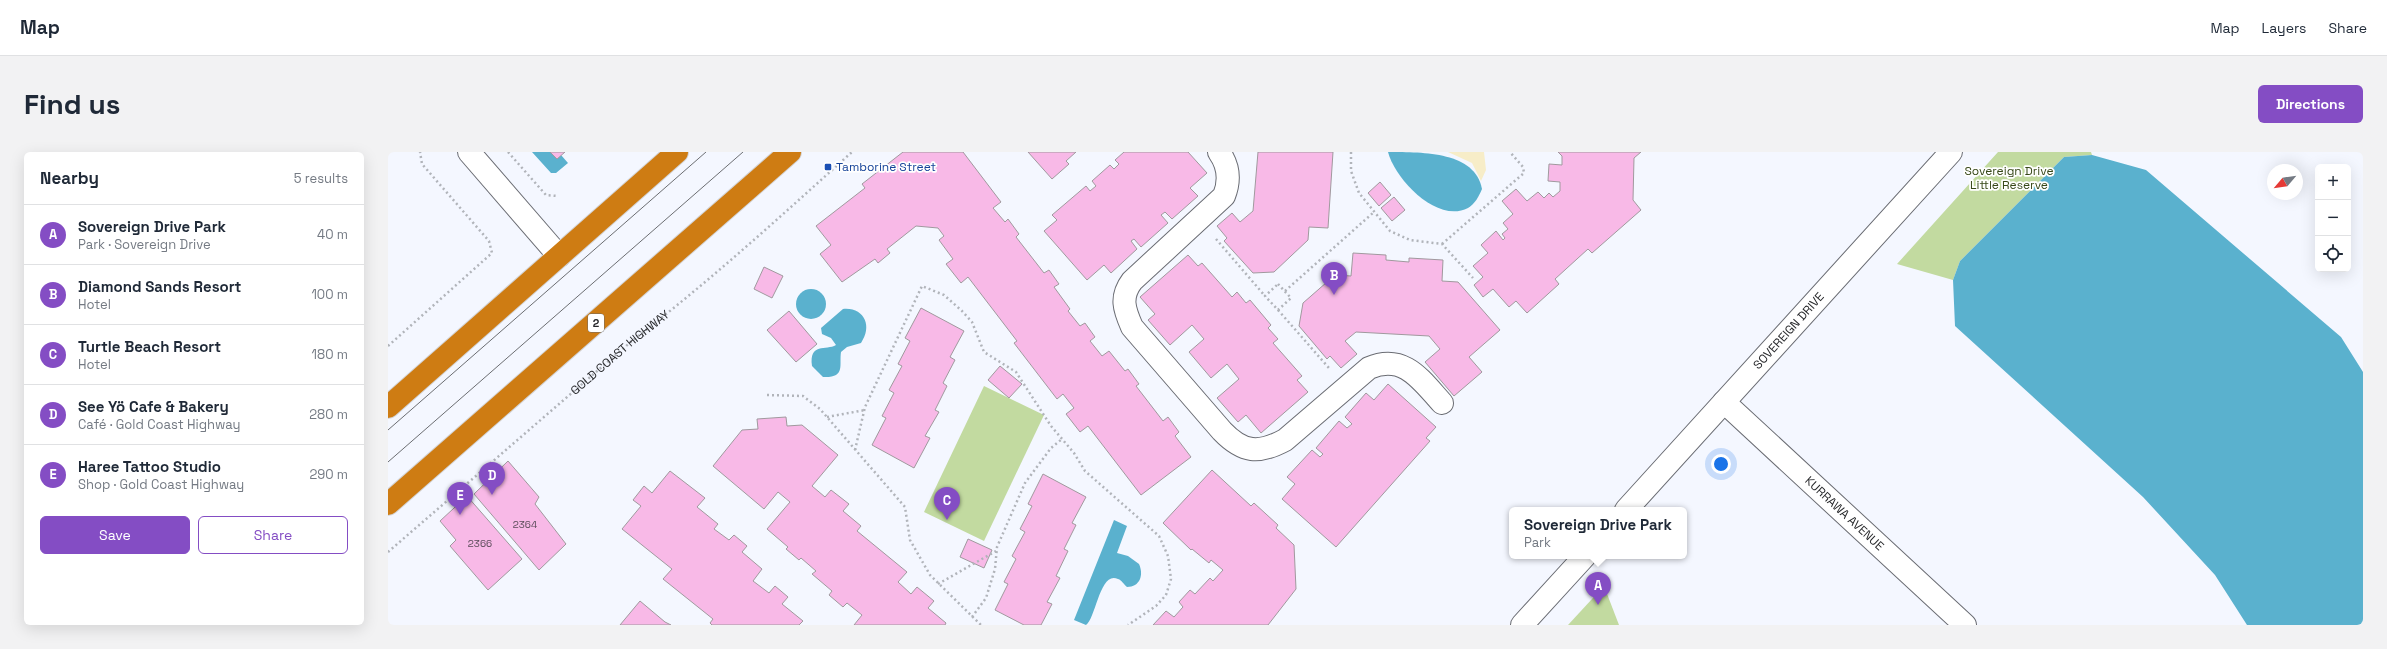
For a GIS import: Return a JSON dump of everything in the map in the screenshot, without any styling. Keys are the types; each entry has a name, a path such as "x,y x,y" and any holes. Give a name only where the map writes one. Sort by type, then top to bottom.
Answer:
{"highway":[{"path":"388,407 677,152"},
{"name":"2","path":"388,504 790,152"}],"street":[{"path":"469,152 559,256"},
{"path":"1219,152 1228,172 1228,186 1224,196 1200,220 1132,280 1125,290 1124,299 1125,312 1132,327 1222,431 1233,443 1247,449 1259,450 1276,445 1285,440 1370,368 1381,362 1392,362 1405,367 1442,403"},
{"name":"SOVEREIGN DRIVE","path":"1629,507 1951,152"},
{"name":"KURRAWA AVENUE","path":"1724,402 1965,625"},
{"path":"1522,625 1581,559"}],"path":[{"path":"388,346 492,253 489,241 422,164 420,152"},
{"path":"508,152 546,195 558,196"},
{"name":"GOLD COAST HIGHWAY","path":"388,552 852,152"},
{"path":"1351,152 1352,171 1359,193 1390,231 1410,240 1442,244 1472,278"},
{"path":"1442,244 1524,173 1522,167 1510,152"},
{"path":"1285,291 1374,211"},
{"path":"1200,220 1346,387"},
{"path":"1265,296 1278,284 1285,291 1291,298 1278,310"},
{"path":"855,450 864,410 922,286 944,295 972,322 984,352 1016,372 1051,426 1085,471 1098,484 1121,501 1159,536 1168,556 1170,579 1166,595 1156,606 1128,625"},
{"path":"767,395 803,396 827,417 905,507 910,540 930,575 982,625"},
{"path":"827,417 864,410"},
{"path":"972,617 986,598 995,569 997,550 1025,483 1051,448 1062,439"},
{"path":"938,584 997,550"}],"green space":[{"name":"Sovereign Drive Little Reserve","path":"1998,152 2091,152 2092,155 2064,157 1960,261 1953,280 1897,264"},
{"path":"984,386 1044,415 984,541 924,512"},
{"path":"1604,586 1619,625 1568,625"}],"sand":[{"path":"1448,152 1484,152 1486,170 1481,181 1472,163"}],"water":[{"path":"532,152 550,152 557,159 561,155 568,163 556,173 551,173"},
{"path":"1388,152 1432,154 1459,161 1470,168 1477,177 1482,189 1475,202 1468,208 1456,211 1443,210 1419,196 1408,186 1392,163"},
{"path":"2092,155 2146,170 2341,337 2363,372 2363,625 2247,625 2215,575 2143,497 1955,326 1953,280 1960,261 2064,157"},
{"path":"811,289 822,293 826,304 822,315 811,319 800,315 796,304 800,293"},
{"path":"843,309 850,309 861,314 866,324 865,337 861,343 847,347 841,352 840,370 838,373 830,377 823,377 812,366 813,353 816,350 836,345 831,338 822,334 821,328"},
{"path":"1114,520 1127,526 1117,553 1128,556 1139,564 1141,572 1140,580 1135,585 1127,587 1121,580 1118,579 1112,578 1107,581 1099,596 1090,621 1086,625 1074,620"}],"building":[{"path":"550,152 565,152 557,159"},
{"path":"903,152 963,152 1001,202 993,208 1005,222 1008,219 1019,234 1016,237 1044,273 1049,270 1059,284 1054,287 1070,309 1068,311 1080,326 1085,323 1095,337 1090,341 1102,356 1109,351 1125,371 1128,369 1139,384 1136,386 1163,421 1168,417 1179,432 1175,436 1191,457 1141,495 1088,426 1080,432 1066,414 1074,408 1063,394 1057,399 1014,343 1017,341 968,277 961,283 946,264 953,259 939,240 944,236 938,228 916,226 887,249 890,253 878,263 875,259 842,282 820,254 831,245 816,226 865,188 862,184"},
{"path":"1028,152 1076,152 1066,161 1069,164 1052,179"},
{"path":"1124,152 1188,152 1207,173 1190,188 1198,196 1172,219 1165,212 1161,215 1168,223 1141,247 1134,239 1131,241 1137,249 1111,273 1104,265 1087,280 1044,231 1057,220 1052,215 1086,186 1090,191 1096,186 1092,181 1110,165 1114,169 1119,164 1115,160"},
{"path":"1258,152 1333,152 1328,228 1309,227 1308,240 1274,272 1253,273 1224,241 1227,238 1217,226 1232,213 1240,222 1253,211"},
{"path":"1558,152 1641,152 1634,158 1633,200 1641,210 1592,253 1588,249 1555,279 1559,284 1527,313 1516,301 1509,307 1493,289 1483,297 1474,285 1483,277 1473,266 1488,253 1481,245 1496,231 1503,240 1505,238 1502,234 1508,229 1503,223 1513,214 1502,201 1516,189 1527,201 1538,192 1544,198 1549,193 1553,197 1560,191 1560,182 1548,181 1549,164 1562,165 1562,156"},
{"path":"1380,182 1391,195 1379,206 1368,193"},
{"path":"1394,197 1405,210 1392,221 1381,208"},
{"path":"1353,253 1386,255 1386,260 1409,262 1409,258 1443,260 1442,281 1458,282 1500,330 1469,357 1482,372 1454,396 1425,362 1440,349 1429,336 1356,332 1345,341 1357,354 1341,368 1330,356 1327,359 1299,326 1303,303 1335,275 1351,276"},
{"path":"1188,255 1198,266 1202,263 1232,297 1237,292 1246,303 1250,300 1271,325 1268,328 1278,339 1273,343 1302,376 1297,380 1308,392 1261,433 1246,415 1238,422 1217,398 1239,379 1227,364 1211,378 1189,352 1204,339 1192,325 1170,345 1148,320 1155,314 1140,297"},
{"path":"764,267 783,276 772,298 754,289"},
{"path":"921,308 964,331 950,357 955,360 943,383 947,386 935,410 939,412 925,436 930,438 914,468 872,445 886,418 882,416 894,393 889,390 902,366 898,364 910,341 905,338"},
{"path":"789,311 817,344 796,362 767,330"},
{"path":"1000,366 1022,384 1009,398 988,380"},
{"path":"1388,384 1436,427 1426,438 1430,441 1336,547 1282,499 1295,484 1287,477 1312,450 1320,457 1323,454 1316,448 1339,421 1347,428 1352,424 1345,417 1366,393 1374,400"},
{"path":"786,417 787,426 802,425 838,455 812,486 825,497 831,490 849,504 843,511 861,526 857,531 907,572 898,582 911,594 917,587 934,601 928,608 946,623 945,625 854,625 862,615 847,603 843,607 829,595 832,591 812,574 816,571 801,558 799,560 786,549 788,547 767,529 790,502 778,492 764,509 713,466 742,430 758,429 757,419"},
{"path":"508,461 539,497 535,504 566,544 539,570 474,494"},
{"path":"1212,470 1251,506 1254,503 1278,525 1276,528 1294,545 1296,589 1268,625 1153,625 1166,611 1174,617 1183,607 1179,602 1190,590 1195,594 1210,578 1213,581 1223,570 1211,560 1209,563 1192,549 1191,550 1163,523"},
{"path":"670,471 705,498 697,507 718,524 714,529 729,540 734,535 747,546 742,552 762,569 753,581 769,593 775,586 788,597 782,604 803,621 799,625 712,625 710,623 713,619 663,579 672,569 622,529 641,506 633,500 644,486 652,493"},
{"path":"1043,474 1086,497 1072,523 1076,525 1064,549 1068,551 1056,576 1060,578 1047,602 1052,604 1041,625 1024,625 995,610 1008,584 1004,582 1016,559 1012,556 1025,532 1020,529 1032,506 1028,504"},
{"path":"467,496 522,559 488,590 450,546 456,540 440,521"},
{"path":"968,539 992,550 984,568 960,557"},
{"path":"640,601 665,622 671,625 620,625"}],"tram line":[{"path":"388,430 706,152"},
{"path":"388,462 743,152"}],"place":[{"name":"Tamborine Street","path":"828,167"},
{"name":"Diamond Sands Resort","path":"1334,295"},
{"name":"See Yö Cafe & Bakery","path":"492,495"},
{"name":"Haree Tattoo Studio","path":"460,515"},
{"name":"Turtle Beach Resort","path":"947,520"},
{"name":"Sovereign Drive Park","path":"1598,605"}]}
